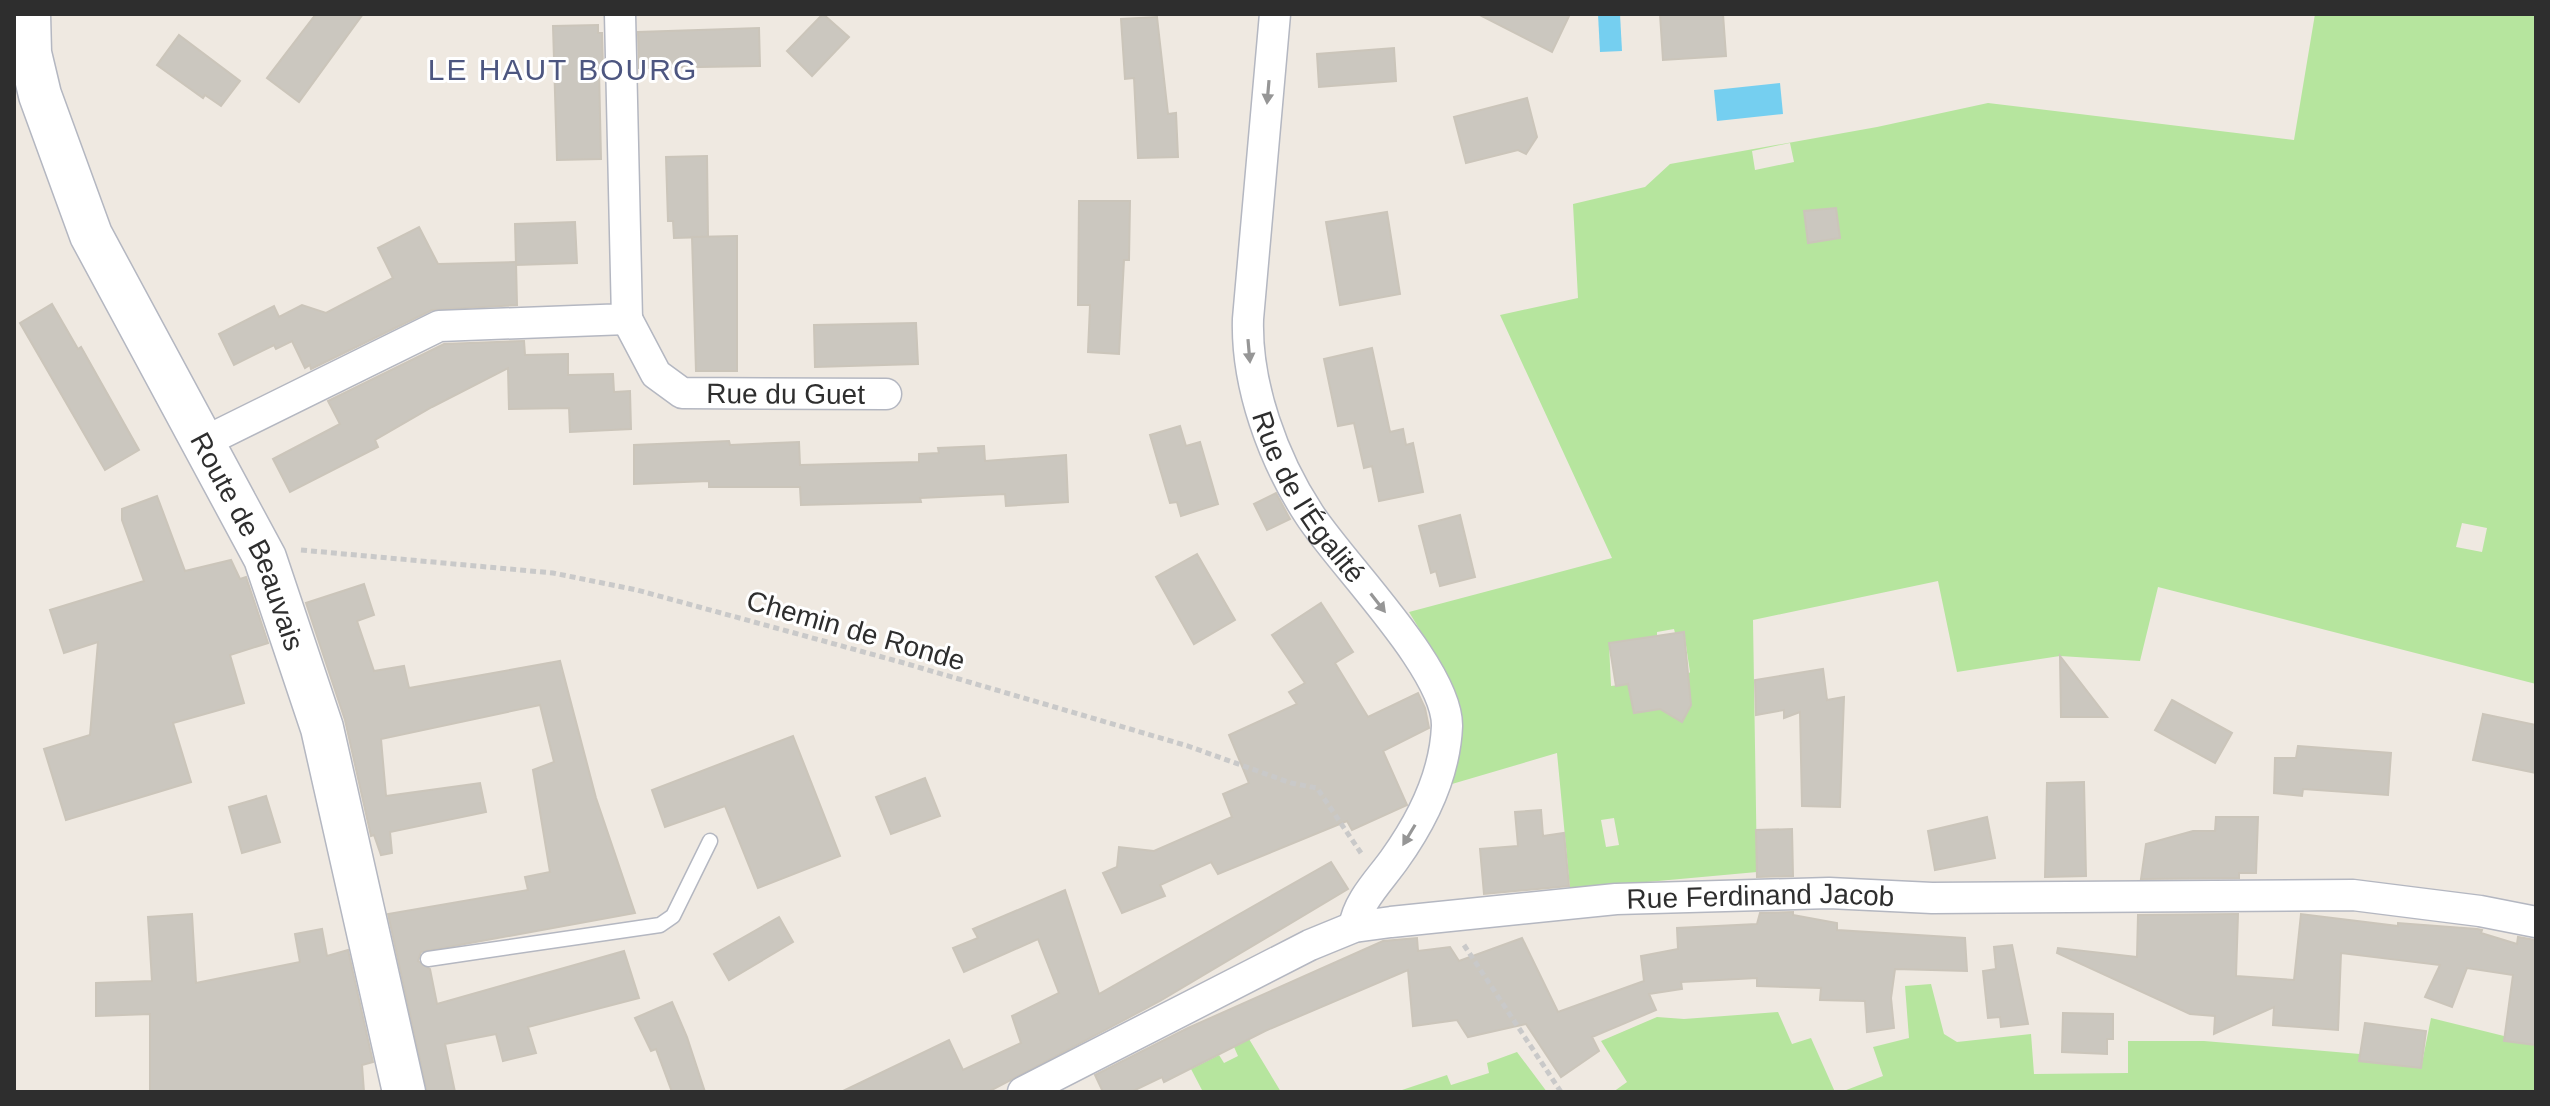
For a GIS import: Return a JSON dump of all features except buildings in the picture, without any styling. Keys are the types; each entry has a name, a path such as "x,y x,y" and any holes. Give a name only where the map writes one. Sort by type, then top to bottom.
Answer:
{"main road":[{"name":"Route de Beauvais","path":"24,20 40,95 91,235 265,558 322,728 384,966 404,1092"}],"street":[{"path":"202,443 439,326 627,319 620,14"},
{"name":"Rue de l'Égalité","path":"1275,14 1248,319 1247,344 1256,394 1307,512 1396,626 1431,680 1446,716 1434,789 1380,880 1361,905 1354,927"},
{"name":"Rue du Guet","path":"627,319 656,374 682,393 886,394"},
{"name":"Rue Ferdinand Jacob","path":"1023,1092 1297,951 1354,927 1616,899 1829,893 1932,898 2353,895 2480,911 2536,922"}],"lane":[{"path":"428,959 660,925 673,916 710,841"}],"path":[{"name":"Chemin de Ronde","path":"265,558 290,548 553,573 637,590 934,671 1188,746 1291,783 1317,788 1380,880"},
{"path":"1461,917 1463,944 1561,1092"}],"green space":[{"path":"2315,14 2536,15 2536,684 2158,587 2140,661 2060,656 1957,672 1938,581 1753,620 1757,872 1570,889 1557,753 1452,784 1460,716 1443,668 1409,612 1612,558 1500,315 1578,298 1573,204 1645,187 1670,164 1877,127 1988,103 2294,140","holes":["1790,143 1794,162 1755,170 1752,151","1836,208 1840,238 1808,243 1804,212","2462,523 2487,528 2482,552 2456,547","1674,629 1675,633 1684,632 1690,672 1660,709 1634,712 1628,684 1611,686 1609,644 1657,636 1657,632","1614,818 1619,845 1606,847 1601,820"]},
{"path":"1931,984 1944,1034 1957,1042 2031,1034 2034,1074 2128,1073 2128,1041 2204,1041 2360,1054 2359,1061 2421,1068 2431,1018 2504,1036 2504,1041 2536,1045 2536,1092 1841,1092 1883,1076 1873,1047 1909,1038 1905,986"},
{"path":"1778,1012 1792,1044 1811,1038 1835,1092 1613,1092 1627,1082 1601,1041 1657,1017 1684,1019"},
{"path":"1249,1039 1281,1092 1203,1092 1191,1069 1219,1055 1224,1063 1238,1056 1234,1047"},
{"path":"1517,1052 1547,1092 1396,1092 1447,1075 1451,1085 1489,1073 1487,1063"}],"water":[{"path":"1598,14 1620,14 1622,51 1600,52"},
{"path":"1780,83 1783,114 1717,121 1714,90"}],"district":[{"name":"LE HAUT BOURG","path":"563,70"}]}
